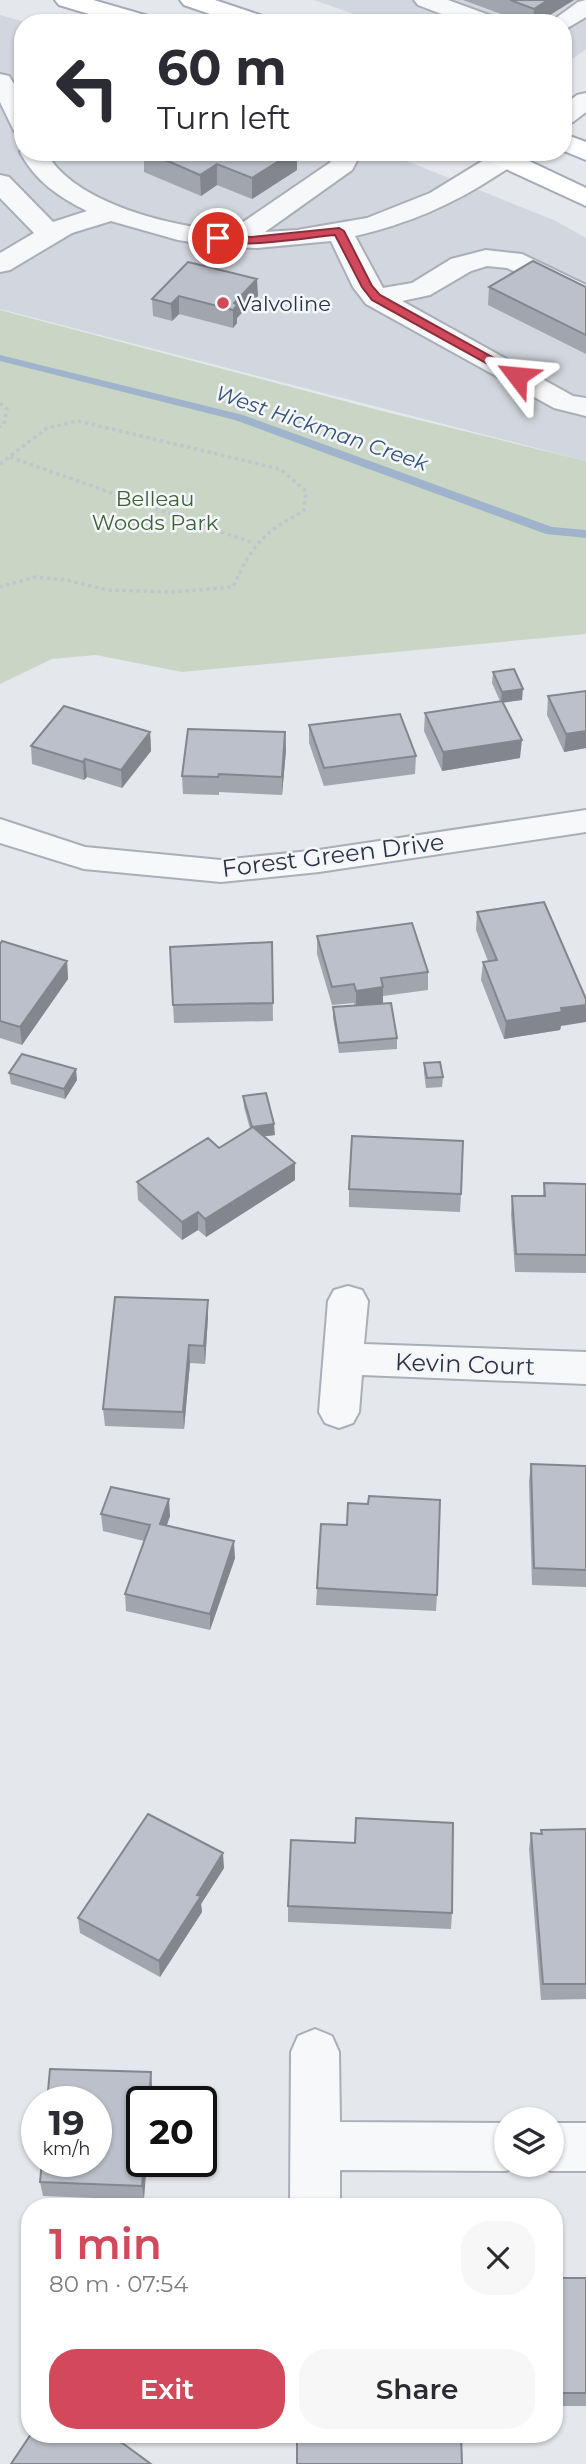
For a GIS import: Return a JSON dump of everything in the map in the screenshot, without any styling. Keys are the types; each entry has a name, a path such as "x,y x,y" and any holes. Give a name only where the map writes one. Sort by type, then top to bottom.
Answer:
{"main road":[{"path":"67,0 115,14"},
{"path":"192,0 233,14"},
{"path":"515,161 586,198"}],"street":[{"path":"426,0 464,14"},
{"path":"454,0 491,14"},
{"path":"3,78 14,104"},
{"path":"572,111 586,100"},
{"path":"44,161 61,183 86,200 111,212 165,231 199,237 236,239 299,237 363,227 415,210 463,185 493,161"},
{"path":"236,239 312,189 337,161"},
{"path":"0,183 50,234"},
{"path":"0,264 50,234 111,212"},
{"path":"339,231 367,287 376,298 575,405"},
{"path":"376,298 420,289 461,265 486,258 512,260 586,295"},
{"name":"Forest Green Drive","path":"0,830 84,858 221,871 318,861 586,821"},
{"path":"339,1412 348,1301"},
{"name":"Kevin Court","path":"343,1359 586,1368"},
{"path":"315,2052 315,2198"},
{"path":"315,2146 494,2147"},
{"path":"564,2147 586,2147"}],"path":[{"path":"0,402 8,409 5,424 0,427"},
{"path":"0,464 47,428 78,421 280,469 306,491 304,511 270,529 254,543 233,587 173,592 107,590 67,580 35,577 0,587"},
{"path":"10,457 254,543"}],"shaded area":[{"path":"314,0 586,0 586,49 572,59 572,14 354,14"},
{"path":"0,15 14,19 14,161 406,161 556,221 586,238 586,461 0,309"}],"green space":[{"name":"Belleau Woods Park","path":"0,310 382,411 586,461 586,634 182,672 96,655 52,659 0,684"}],"building":[{"path":"510,0 548,0 534,9"},
{"path":"168,161 279,161 252,178 217,164 200,175"},
{"path":"533,261 586,287 586,335 489,287"},
{"path":"188,262 257,279 234,303 237,305 233,310 179,296 171,304 152,299"},
{"path":"514,669 523,689 502,692 493,672"},
{"path":"586,691 586,731 566,734 548,696"},
{"path":"502,701 522,740 443,752 425,713"},
{"path":"64,706 150,732 121,770 31,746"},
{"path":"400,714 416,756 324,768 309,725"},
{"path":"188,729 285,732 282,777 219,774 218,777 182,776"},
{"path":"544,902 586,999 586,1005 561,1008 562,1012 506,1021 483,962 497,960 477,912"},
{"path":"412,923 428,972 381,978 383,987 356,991 354,984 332,987 317,936"},
{"path":"2,941 67,961 20,1027 0,1021"},
{"path":"272,942 273,1003 173,1005 170,947"},
{"path":"391,1003 397,1038 339,1043 333,1007"},
{"path":"22,1054 76,1069 64,1089 9,1073"},
{"path":"440,1062 443,1077 427,1078 424,1063"},
{"path":"266,1093 274,1124 252,1127 243,1096"},
{"path":"253,1127 295,1163 205,1219 198,1212 182,1222 137,1182 208,1138 219,1148"},
{"path":"352,1136 463,1141 461,1194 349,1189"},
{"path":"544,1183 586,1184 586,1255 516,1254 512,1196 545,1196"},
{"path":"115,1297 208,1300 204,1346 189,1345 183,1412 103,1409"},
{"path":"531,1464 586,1466 586,1570 534,1568"},
{"path":"111,1487 169,1499 160,1524 234,1541 210,1614 125,1594 150,1525 101,1514"},
{"path":"369,1496 440,1500 437,1595 317,1588 321,1524 347,1525 348,1503 368,1504"},
{"path":"148,1814 223,1853 197,1895 201,1896 159,1961 78,1918"},
{"path":"356,1818 453,1823 452,1913 288,1906 291,1840 355,1843"},
{"path":"586,1829 586,1984 543,1984 531,1833 542,1834 541,1830"},
{"path":"50,2069 151,2072 150,2086 126,2086 126,2177 143,2177 142,2186 40,2182 40,2177 112,2177 112,2086 48,2086"},
{"path":"563,2278 586,2278 586,2393 563,2393"},
{"path":"25,2443 122,2443 151,2464 11,2464"},
{"path":"297,2443 461,2443 462,2464 297,2464"}],"waterway":[{"name":"West Hickman Creek","path":"0,358 239,417 550,531 586,534"}],"place":[{"name":"Valvoline","path":"223,303"}],"route":[{"path":"218,238 251,240 339,231 367,287 376,298 517,376"}]}
